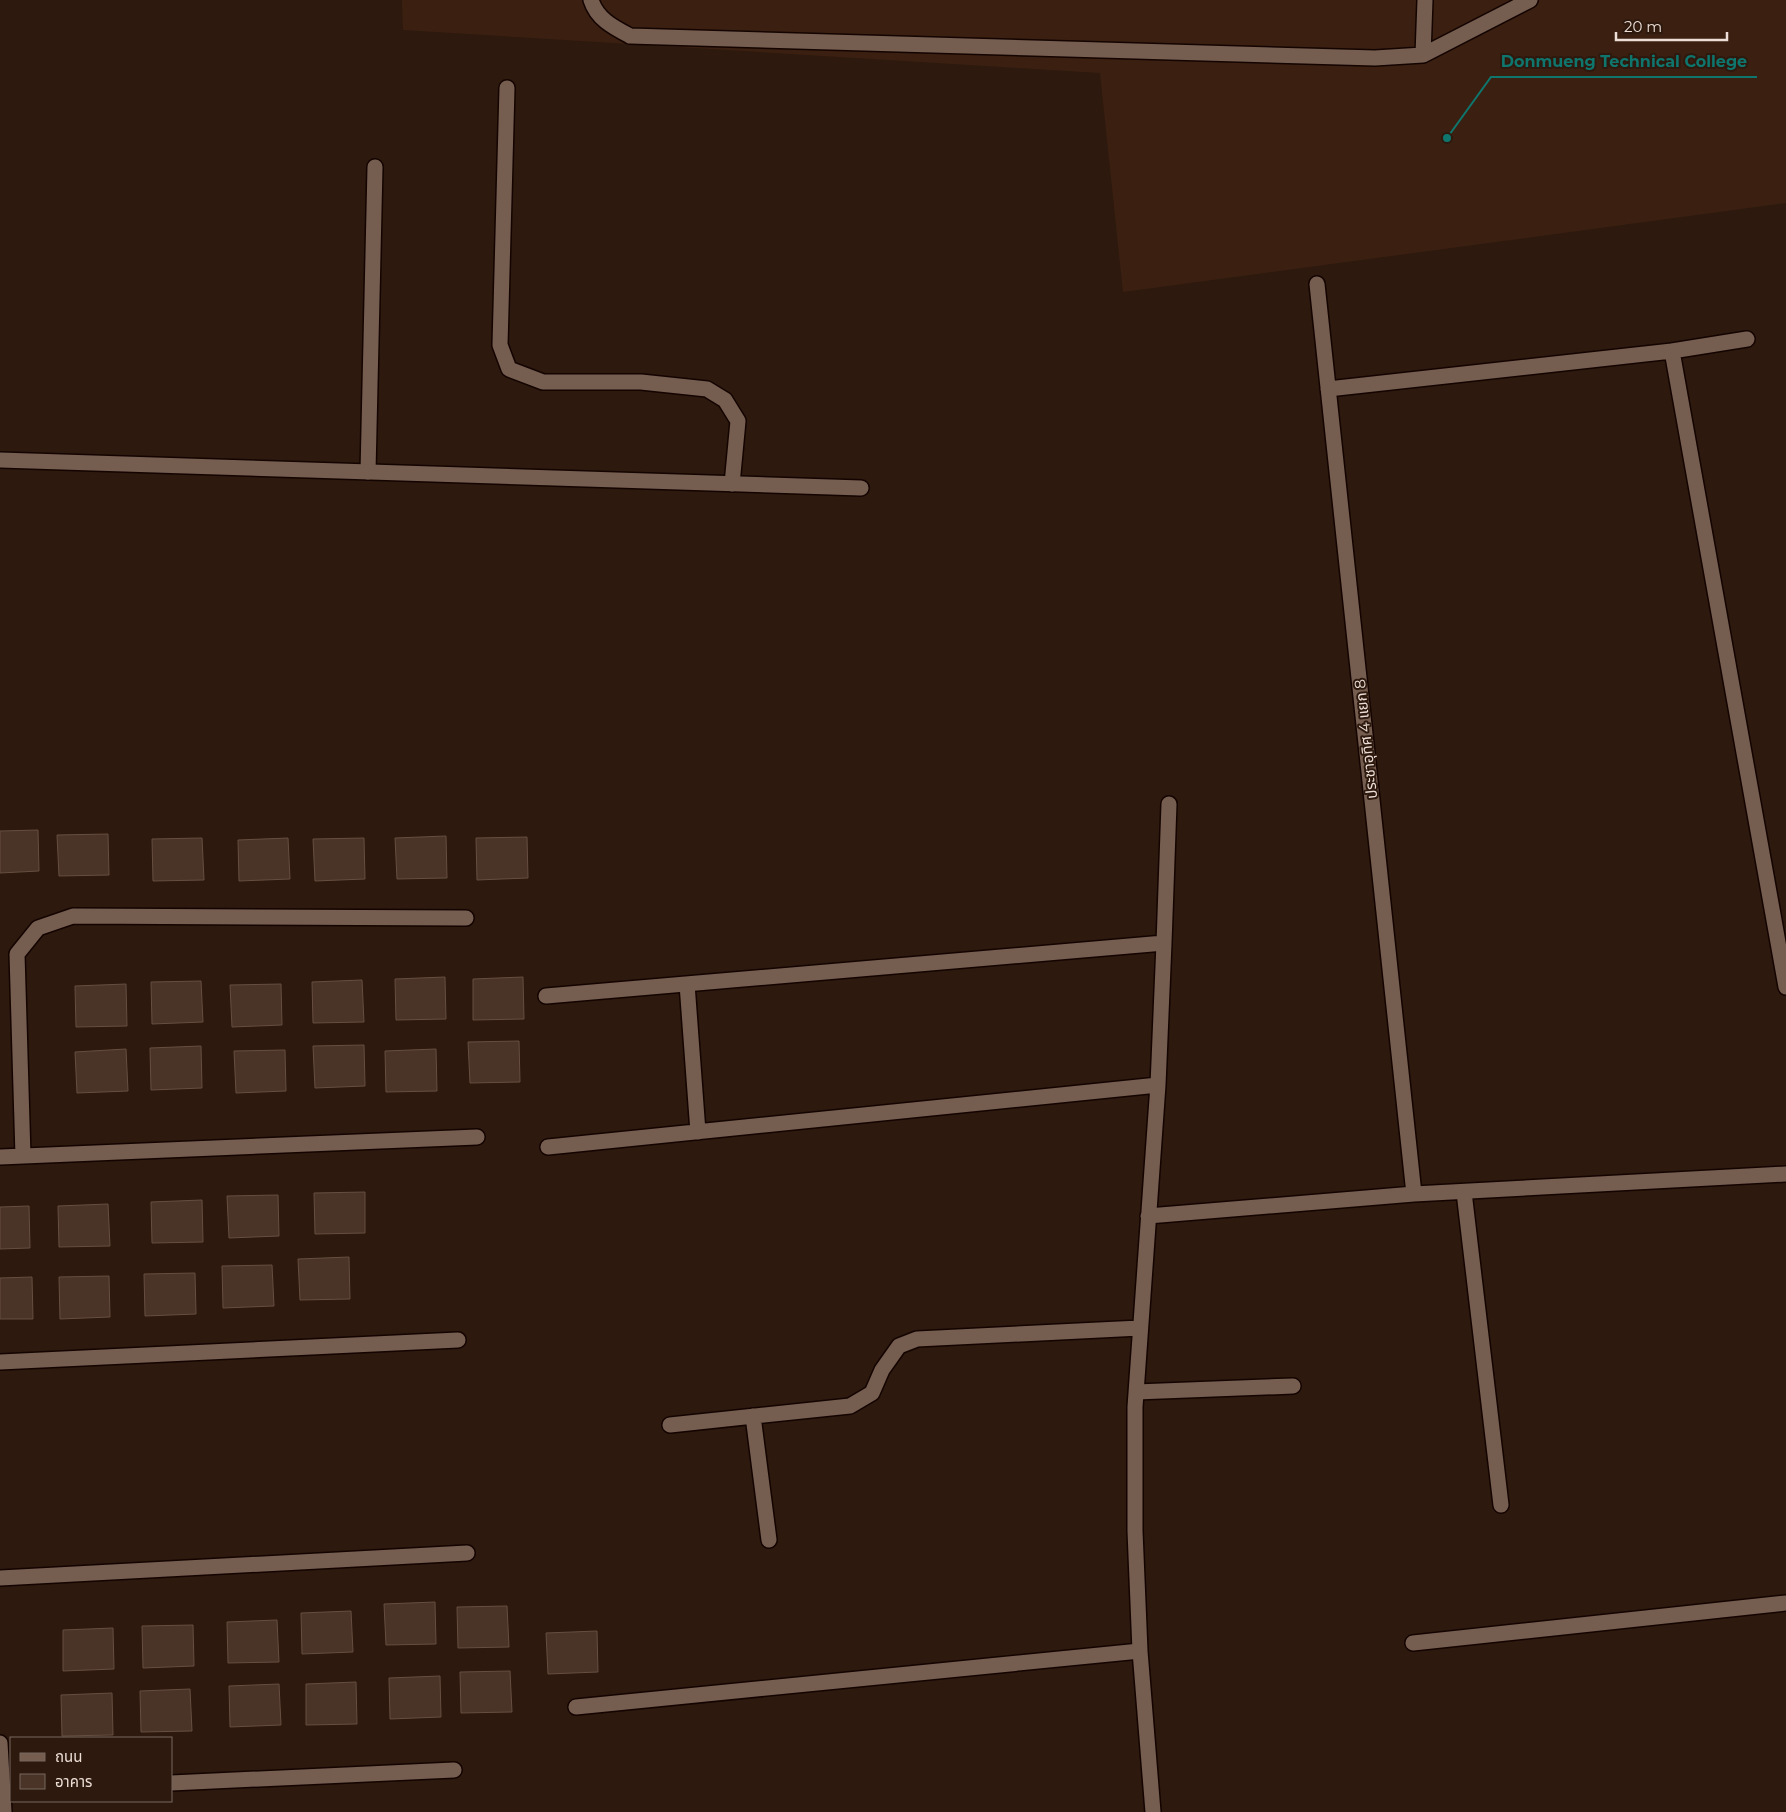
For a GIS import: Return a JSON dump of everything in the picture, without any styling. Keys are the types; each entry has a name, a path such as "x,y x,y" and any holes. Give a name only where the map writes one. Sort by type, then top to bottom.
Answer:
{"street":[{"path":"591,0 594,8 609,26 630,36 1375,58 1423,54 1530,0"},
{"path":"1423,54 1426,0"},
{"path":"507,88 500,345 509,369 543,382 641,382 707,389 725,400 738,421 732,484"},
{"path":"368,472 375,167"},
{"name":"ประชาอุทิศ 4 แยก 8","path":"1317,284 1414,1194"},
{"path":"1328,389 1672,351 1747,339"},
{"path":"1672,351 1786,987"},
{"path":"0,460 861,488"},
{"path":"1153,1812 1140,1652 1135,1531 1136,1392 1158,1085 1169,804"},
{"path":"23,1156 17,954 38,928 73,916 466,918"},
{"path":"546,996 1164,943"},
{"path":"688,984 698,1132"},
{"path":"548,1147 1158,1085"},
{"path":"0,1157 477,1137"},
{"path":"1148,1216 1414,1194 1786,1174"},
{"path":"1464,1192 1501,1505"},
{"path":"670,1425 850,1406 872,1393 882,1370 899,1346 917,1339 1140,1328"},
{"path":"0,1362 458,1340"},
{"path":"1136,1392 1293,1386"},
{"path":"753,1416 769,1540"},
{"path":"0,1578 467,1553"},
{"path":"1413,1643 1786,1603"},
{"path":"576,1707 1140,1652"},
{"path":"0,1743 5,1790 4,1812"},
{"path":"172,1783 454,1770"}],"shaded area":[{"path":"402,0 1786,0 1786,203 1123,292 1100,73 403,30"}],"building":[{"path":"38,830 39,871 0,873 0,831"},
{"path":"108,834 109,875 59,876 57,835"},
{"path":"446,836 447,878 397,879 395,838"},
{"path":"527,837 528,878 477,880 476,838"},
{"path":"202,838 204,880 153,881 152,839"},
{"path":"288,838 290,879 239,881 238,840"},
{"path":"364,838 365,879 315,881 313,839"},
{"path":"445,977 446,1019 396,1020 395,979"},
{"path":"523,977 524,1019 473,1020 473,979"},
{"path":"362,980 364,1022 313,1023 312,982"},
{"path":"201,981 203,1022 152,1024 151,982"},
{"path":"126,984 127,1026 76,1027 75,986"},
{"path":"281,984 282,1025 232,1027 230,985"},
{"path":"519,1041 520,1082 470,1083 468,1042"},
{"path":"364,1045 365,1086 315,1088 313,1046"},
{"path":"201,1046 202,1088 151,1090 150,1048"},
{"path":"126,1049 128,1091 77,1093 75,1052"},
{"path":"436,1049 437,1091 386,1092 385,1051"},
{"path":"285,1050 286,1091 236,1093 234,1051"},
{"path":"365,1192 365,1233 315,1234 314,1193"},
{"path":"278,1195 279,1236 229,1238 227,1196"},
{"path":"202,1200 203,1242 152,1243 151,1202"},
{"path":"108,1204 110,1246 59,1247 58,1206"},
{"path":"29,1206 30,1248 0,1249 0,1207"},
{"path":"349,1257 350,1299 300,1300 298,1259"},
{"path":"272,1265 274,1306 223,1308 222,1266"},
{"path":"195,1273 196,1314 145,1316 144,1274"},
{"path":"109,1276 110,1317 60,1319 59,1277"},
{"path":"32,1277 33,1319 0,1319 0,1278"},
{"path":"435,1602 436,1644 386,1645 384,1604"},
{"path":"507,1606 509,1647 458,1648 457,1607"},
{"path":"351,1611 353,1652 302,1654 301,1613"},
{"path":"277,1620 279,1662 228,1663 227,1622"},
{"path":"193,1625 194,1666 143,1668 142,1626"},
{"path":"113,1628 114,1669 63,1671 63,1630"},
{"path":"597,1631 598,1672 548,1674 546,1633"},
{"path":"510,1671 512,1712 461,1713 460,1672"},
{"path":"440,1676 441,1717 390,1719 389,1678"},
{"path":"356,1682 357,1724 306,1725 306,1684"},
{"path":"279,1684 281,1725 230,1727 229,1686"},
{"path":"190,1689 192,1731 141,1732 140,1691"},
{"path":"112,1693 113,1735 62,1736 61,1695"}],"place":[{"name":"Donmueng Technical College","path":"1447,138"}]}
